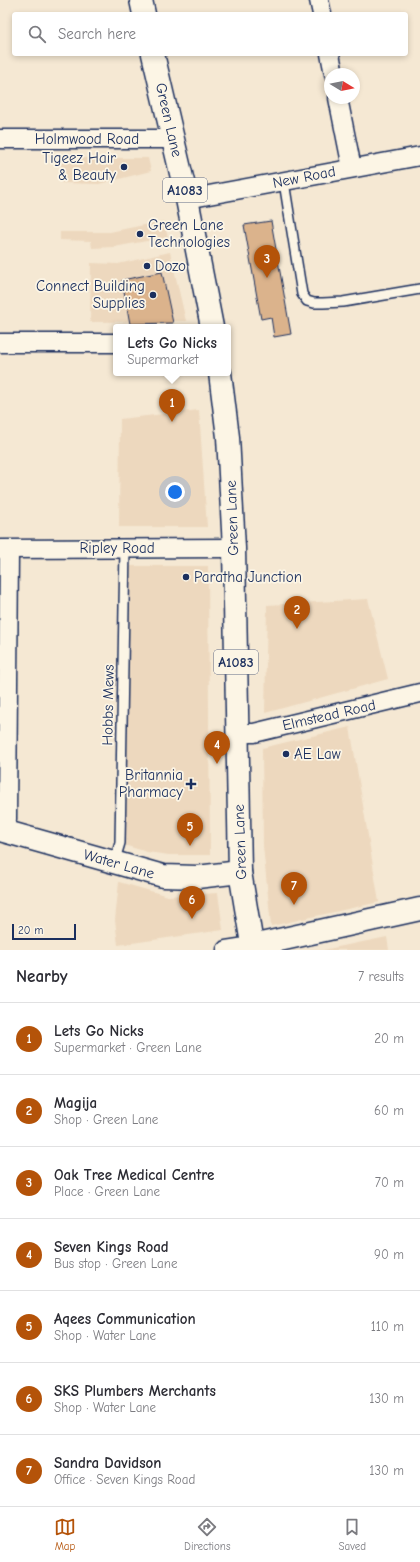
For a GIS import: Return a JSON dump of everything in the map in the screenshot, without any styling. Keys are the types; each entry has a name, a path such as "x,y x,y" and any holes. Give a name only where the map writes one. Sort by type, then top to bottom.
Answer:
{"main road":[{"path":"141,0 144,12"},
{"name":"Green Lane","path":"153,56 188,199 211,324"},
{"name":"Green Lane","path":"220,376 228,437 234,548 240,872 252,948"},
{"name":"Water Lane","path":"2,831 163,876 197,877 240,872"},
{"path":"252,948 420,909"}],"street":[{"path":"319,0 322,12"},
{"path":"330,56 333,68"},
{"path":"339,104 352,168"},
{"name":"Holmwood Road","path":"0,139 173,139"},
{"name":"New Road","path":"188,199 420,156"},
{"path":"0,343 113,343"},
{"name":"Ripley Road","path":"4,550 234,548"},
{"path":"2,831 7,819 4,550"},
{"name":"Elmstead Road","path":"237,732 254,733 420,693"},
{"path":"226,950 252,948"}],"lane":[{"path":"284,182 302,294 307,301 314,303 343,302 420,289"},
{"name":"Hobbs Mews","path":"114,863 120,843 125,548"}],"shaded area":[{"path":"61,158 148,158 151,171 99,184 61,183"},
{"path":"163,221 168,237 114,247 92,248 91,241 60,240 60,232 110,232"},
{"path":"170,252 186,321 90,322 91,263 118,264"},
{"path":"199,410 207,527 119,527 120,419"},
{"path":"130,566 208,566 210,855 169,855 147,852 124,845"},
{"path":"368,599 388,679 265,713 267,605"},
{"path":"350,727 379,902 271,926 263,846 262,748"},
{"path":"119,882 168,896 218,893 223,930 118,945 115,920"},
{"path":"387,937 389,950 323,950"}],"building":[{"path":"271,221 291,334 274,337 271,317 261,319 244,225"},
{"path":"162,272 173,323 130,324 122,280"}],"place":[{"name":"Tigeez Hair & Beauty","path":"124,167"},
{"name":"Green Lane Technologies","path":"140,234"},
{"name":"Dozo","path":"147,266"},
{"name":"Oak Tree Medical Centre","path":"267,278"},
{"name":"Connect Building Supplies","path":"153,295"},
{"name":"Lets Go Nicks","path":"172,422"},
{"name":"Paratha Junction","path":"186,577"},
{"name":"Magija","path":"297,629"},
{"name":"AE Law","path":"286,754"},
{"name":"Seven Kings Road","path":"217,764"},
{"name":"Britannia Pharmacy","path":"191,784"},
{"name":"Aqees Communication","path":"190,846"},
{"name":"Sandra Davidson","path":"294,905"},
{"name":"SKS Plumbers Merchants","path":"192,919"}]}
